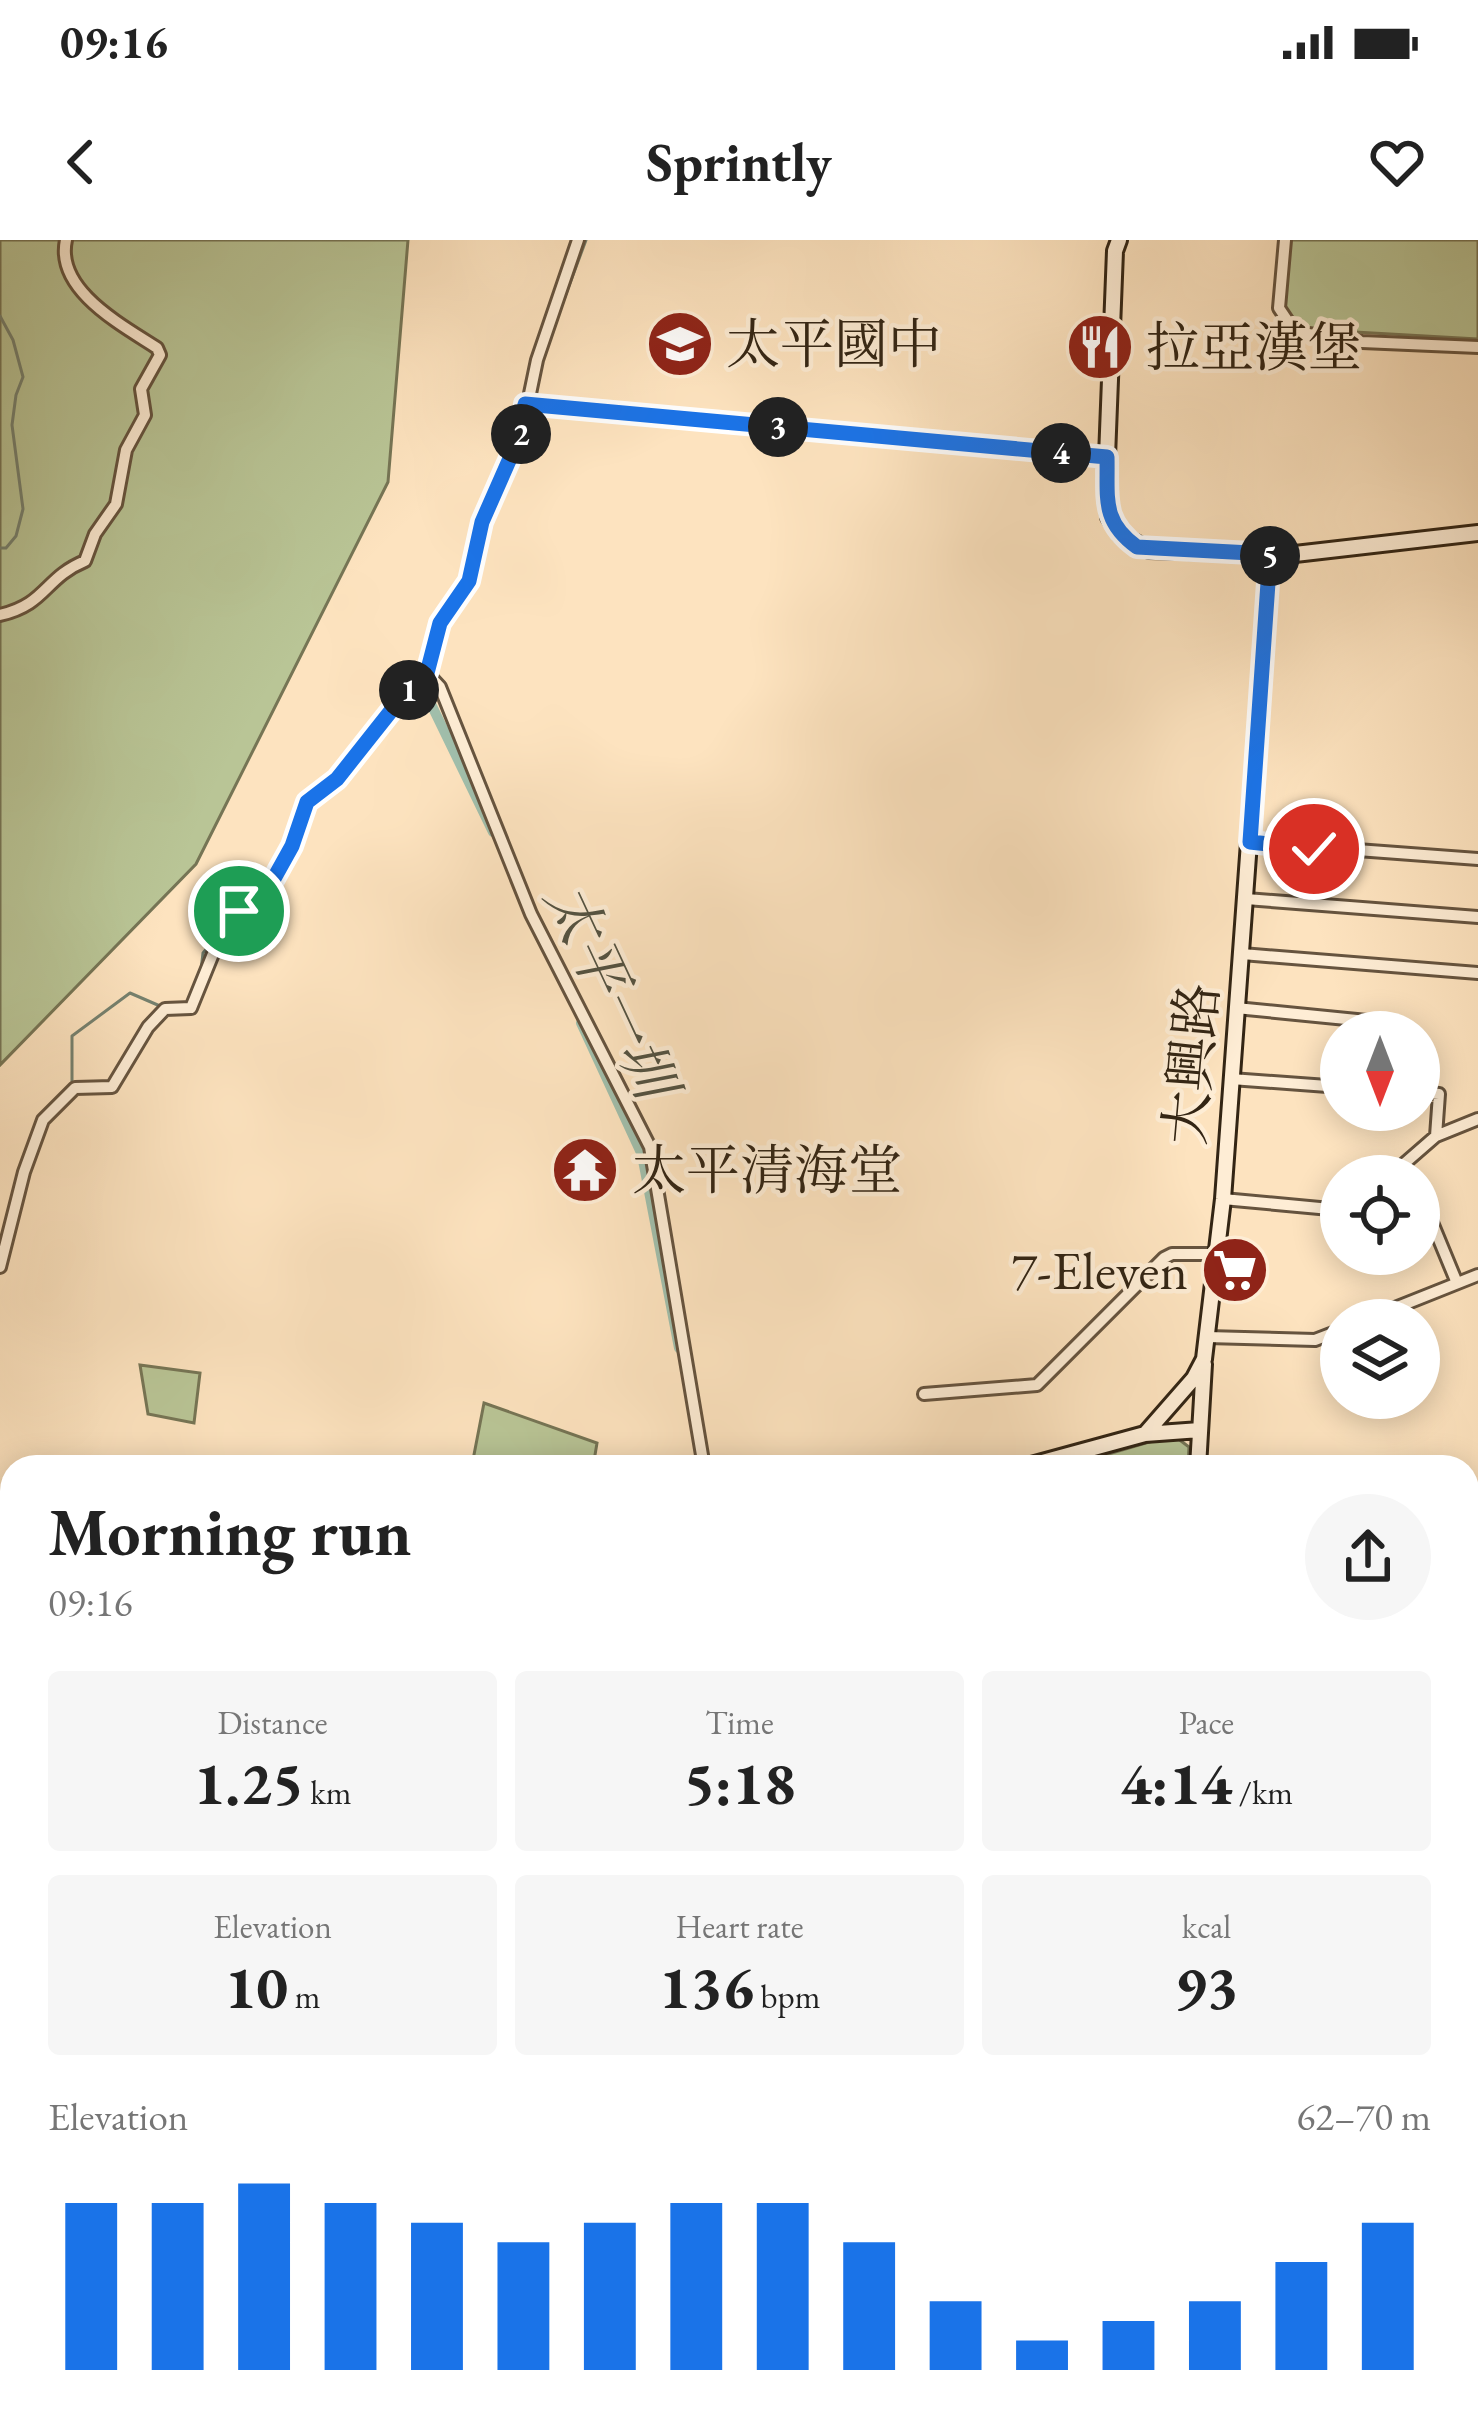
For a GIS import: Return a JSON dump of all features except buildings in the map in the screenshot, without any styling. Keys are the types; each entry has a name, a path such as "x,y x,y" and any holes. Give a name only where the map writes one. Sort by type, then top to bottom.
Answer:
{"main road":[{"path":"1119,240 1107,457 1109,518 1121,536 1137,547 1270,554 1370,548 1478,533"},
{"name":"大興路","path":"1145,1434 1194,1378 1208,1337 1223,1199 1270,554"},
{"path":"1199,1455 1204,1359"},
{"path":"1068,1455 1145,1434 1200,1430"}],"street":[{"path":"0,615 26,608 61,571 86,561 95,534 116,504 126,450 146,415 141,389 160,355 157,348 86,298 64,257 66,240"},
{"path":"0,1267 24,1172 43,1120 75,1088 112,1087 148,1027 165,1010 191,1008 218,944 239,911 272,882 292,846 307,802 337,779 427,673 440,623 469,581 482,522 522,431 525,404 578,240"},
{"path":"1285,240 1279,308 1295,332 1362,342 1478,347"},
{"path":"525,404 1107,457"},
{"path":"427,673 440,687 531,914 650,1147 702,1455"},
{"path":"1250,842 1478,859"},
{"path":"1246,899 1478,917"},
{"path":"1242,954 1478,973"},
{"path":"1236,1008 1320,1016"},
{"path":"1231,1079 1320,1085"},
{"path":"1412,1155 1436,1136 1478,1119"},
{"path":"1436,1131 1436,1136"},
{"path":"1223,1199 1320,1208"},
{"path":"1440,1243 1456,1283"},
{"path":"924,1394 1037,1385 1164,1258 1217,1254"},
{"path":"1417,1299 1478,1275"},
{"path":"1208,1337 1320,1338"}],"green space":[{"path":"0,240 408,240 388,482 196,864 0,1065"},
{"path":"1290,240 1478,240 1478,339 1302,329 1284,307"},
{"path":"140,1365 200,1373 194,1423 148,1414"},
{"path":"484,1403 597,1443 595,1455 474,1455"},
{"path":"1173,1435 1189,1447 1189,1455 1105,1455"}],"waterway":[{"path":"553,329 586,240"},
{"path":"0,316 13,340 23,377 12,425 23,509 16,536 0,548"},
{"path":"489,528 503,480"},
{"path":"438,653 447,623 475,587 485,543"},
{"name":"太平一圳","path":"409,683 422,668"},
{"name":"太平一圳","path":"416,673 493,832"},
{"path":"201,970 203,953 213,941"},
{"path":"72,1083 72,1036 130,993 160,1006"},
{"name":"太平一圳","path":"581,1023 642,1155 679,1348"}],"place":[{"name":"太平國中","path":"680,344"},
{"name":"拉亞漢堡","path":"1100,347"},
{"name":"太平清海堂","path":"585,1170"},
{"name":"7-Eleven","path":"1235,1270"}],"route":[{"path":"239,911 272,882 292,846 307,802 337,779 427,673 440,623 469,581 482,522 522,431 525,404 1107,457 1109,518 1121,536 1137,547 1270,554 1250,842 1314,849"}]}
